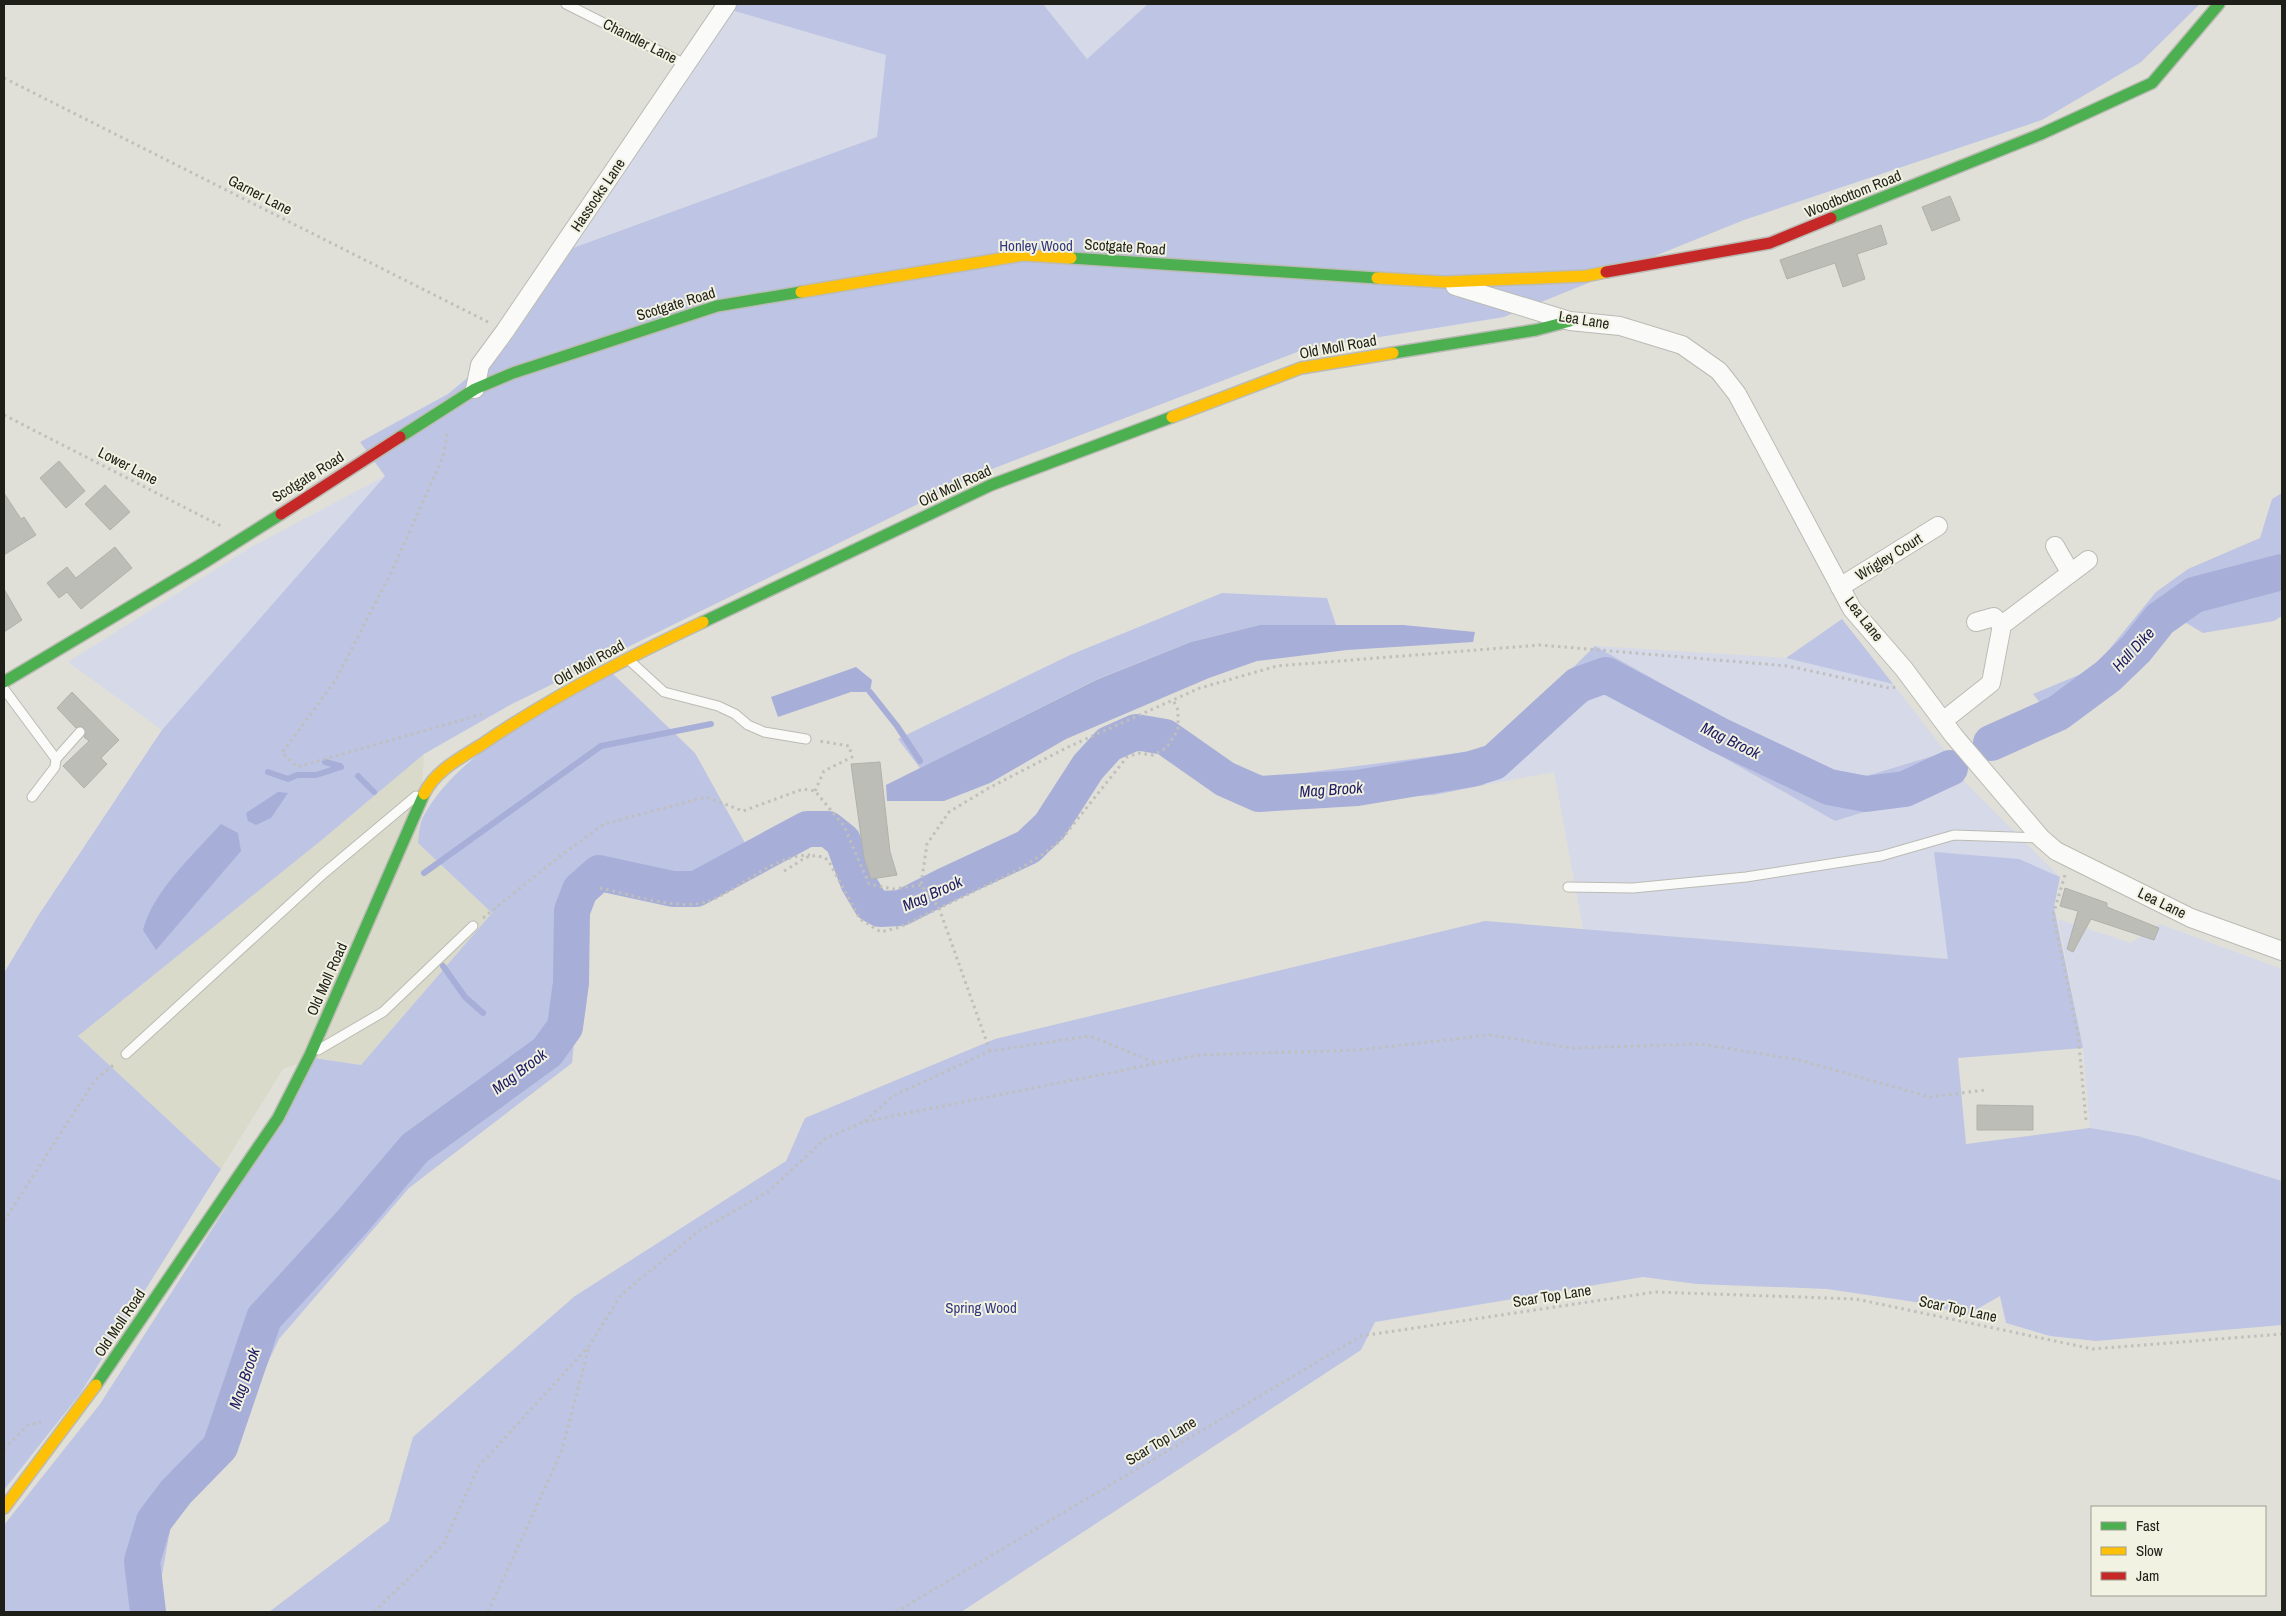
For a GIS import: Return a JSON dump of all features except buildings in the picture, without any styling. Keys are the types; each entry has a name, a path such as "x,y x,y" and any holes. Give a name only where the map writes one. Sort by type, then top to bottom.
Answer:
{"street":[{"name":"Hassocks Lane","path":"475,389 480,365 506,331 727,4"},
{"name":"Woodbottom Road","path":"1445,282 1586,276 1770,243 2041,134 2152,83 2219,4"},
{"name":"Scotgate Road","path":"4,682 204,562 475,389 513,372 717,306 1023,255 1445,282"},
{"name":"Lea Lane","path":"1445,282 1570,321 1620,326 1682,345 1719,371 1737,394 1852,609 1916,684 1943,721 2041,838 2056,851 2190,918 2282,951"},
{"name":"Old Moll Road","path":"4,1508 76,1414 278,1118 310,1055 428,786 442,771 523,716 627,658 991,485 1301,368 1536,330 1570,321"},
{"name":"Wrigley Court","path":"1840,588 1938,526"},
{"path":"2054,546 2070,572"},
{"path":"1943,721 1991,683 2002,626 2088,560"},
{"path":"1976,622 1994,617 2002,626"}],"lane":[{"name":"Chandler Lane","path":"566,4 687,65"},
{"path":"627,658 664,692 718,706 735,714 748,725 764,732 806,739"},
{"path":"4,689 56,759"},
{"path":"32,797 55,767 56,759 80,732"},
{"path":"126,1054 323,874 428,786"},
{"path":"1568,887 1633,888 1746,877 1881,856 1954,835 2041,838"},
{"path":"310,1055 384,1012 473,926"}],"path":[{"name":"Garner Lane","path":"4,78 506,331"},
{"path":"452,404 443,457 392,571 335,681 282,753 296,767 492,711"},
{"name":"Lower Lane","path":"4,415 242,537"},
{"path":"990,1051 939,908 921,885 927,844 949,812 987,789 1068,747 1200,688 1277,666 1540,645 1788,666 1889,688 1916,684"},
{"path":"600,888 678,905 708,901 782,861 819,855 828,860 860,919 882,932 900,927 1016,871 1060,841 1127,757 1139,753 1153,755 1166,748 1178,730 1178,710 1173,700"},
{"path":"806,739 850,746 852,751 852,756 824,771 815,791"},
{"path":"473,926 560,856 604,824 706,797 742,811 803,789 815,791 844,826 869,884 893,889 921,885"},
{"path":"784,871 810,855"},
{"path":"2071,858 2053,915 2078,1034 2086,1120"},
{"path":"374,1612 443,1545 479,1466 589,1346 621,1295 698,1232 768,1192 825,1139 863,1122 1199,1056 1358,1050 1490,1035 1572,1048 1700,1044 1800,1060 1930,1097 1985,1090"},
{"path":"863,1122 893,1096 990,1051 1090,1036 1156,1063"},
{"path":"4,1221 95,1080 126,1054"},
{"name":"Scar Top Lane","path":"896,1612 1360,1336 1655,1292 1856,1299 2093,1349 2282,1334"},
{"path":"488,1612 561,1453 589,1346"}],"shaded area":[{"path":"1043,4 1148,4 1087,59"},
{"path":"731,10 887,55 877,137 573,248"},
{"path":"385,476 162,730 68,662 251,547"},
{"path":"1260,625 1403,625 1475,632 1473,642 1347,650 1257,661 1209,678 1066,739 990,783 944,801 887,801 886,785 1096,680 1191,642"},
{"path":"1595,646 1786,658 1893,684 1946,752 1840,784"},
{"path":"856,667 872,680 870,692 851,692 778,717 771,697"},
{"path":"1602,689 1835,821 1964,781 2060,877 2019,859 1948,959 1583,929 1554,772 1484,785"},
{"path":"424,754 418,843 492,913 361,1065 314,1058 283,1069 221,1169 78,1036 323,839"},
{"path":"278,792 288,793 271,818 256,825 248,821 246,813"},
{"path":"221,824 238,833 241,851 156,950 143,930 148,915 165,887"},
{"path":"2058,919 2131,943 2160,924 2282,969 2282,1181 2138,1136 2090,1128 2083,1048"}],"green space":[{"name":"Honley Wood","path":"734,4 1043,4 1087,59 1148,4 2200,4 2141,62 2042,120 1744,220 1504,317 1305,349 979,474 510,705 424,754 323,839 78,1036 221,1169 80,1394 4,1490 4,973 38,916 162,730 385,476 360,442 448,394 508,344 573,248 877,137 886,55 731,10"},
{"path":"2282,493 2282,616 2274,621 2203,633 2178,618 2111,689 2058,725 2033,694 2093,669 2156,592 2188,569 2260,538 2272,499"},
{"path":"1222,593 1327,598 1336,625 1260,625 1191,642 1095,680 920,768 898,739 1070,655"},
{"path":"1842,619 1893,684 1786,658"},
{"path":"1595,646 1840,784 1946,752 1964,781 1835,821 1603,689 1484,785 1434,795 1245,807 1240,781 1490,749"},
{"path":"611,672 695,753 759,868 701,896 675,897 599,883 589,891 572,1063 409,1188 279,1339 223,1459 174,1508 160,1586 160,1612 4,1612 4,1525 100,1404 291,1106 314,1058 361,1065 492,913 418,843 423,817 439,793 458,772 482,752 533,717"},
{"name":"Spring Wood","path":"1934,852 2019,859 2060,877 2054,907 2083,1048 1958,1058 1966,1144 2090,1128 2138,1136 2282,1181 2282,1325 2096,1341 2050,1336 2006,1323 2000,1296 1967,1315 1922,1303 1827,1289 1697,1284 1643,1277 1375,1322 1361,1350 961,1612 269,1612 389,1521 413,1437 575,1296 786,1161 805,1118 995,1039 1485,921 1948,959"}],"waterway":[{"name":"Hall Dike","path":"1991,743 2058,713 2108,676 2136,649 2160,619 2194,595 2282,572"},
{"name":"Mag Brook","path":"148,1612 142,1561 154,1521 176,1492 220,1447 264,1318 352,1222 415,1148 547,1052 565,1027 571,983 572,911 580,890 599,873 673,889 696,889 807,829 828,829 843,841 858,882 871,904 880,909 901,908 1028,847 1050,826 1088,767 1109,744 1136,732 1165,737 1225,779 1259,794 1357,788 1471,769 1494,762 1578,685 1606,675 1719,735 1829,787 1866,794 1905,789 1950,768"},
{"path":"870,692 897,726 920,761"},
{"path":"424,873 601,746 711,724"},
{"path":"325,762 340,766"},
{"path":"268,772 288,779 297,775 316,775 341,767"},
{"path":"358,776 374,792"},
{"path":"443,966 465,997 483,1013"}],"traffic: fast":[{"path":"1831,218 2041,134 2152,83 2219,4"},
{"path":"1071,258 1377,278"},
{"path":"400,437 475,389 513,373 717,306 801,292"},
{"path":"1393,353 1536,330 1570,321"},
{"path":"703,622 991,485 1172,417"},
{"path":"4,682 205,562 281,514"},
{"path":"96,1385 278,1118 310,1055 424,794"}],"traffic: slow":[{"path":"801,292 1023,255 1071,258"},
{"path":"1377,278 1445,282 1586,276 1606,272"},
{"path":"1172,417 1301,368 1393,353"},
{"path":"424,794 441,772 534,711 617,664 703,622"},
{"path":"4,1508 96,1385"}],"traffic: jam":[{"path":"1606,272 1770,243 1831,218"},
{"path":"281,514 400,437"}]}
